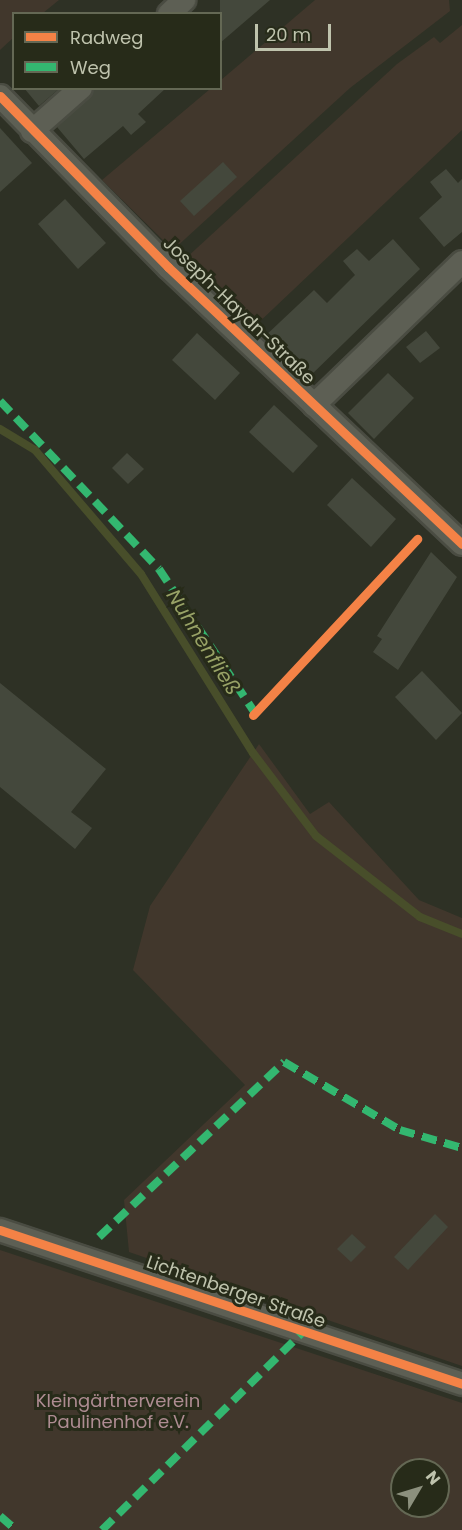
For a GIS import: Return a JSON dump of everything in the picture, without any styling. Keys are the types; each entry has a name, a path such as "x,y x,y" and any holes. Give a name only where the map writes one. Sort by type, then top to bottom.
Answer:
{"street":[{"path":"170,12 184,0"},
{"path":"32,131 79,90"},
{"name":"Joseph-Haydn-Straße","path":"0,96 32,131 314,405 462,544"},
{"path":"314,405 462,262"},
{"name":"Lichtenberger Straße","path":"0,1230 462,1384"}],"green space":[{"path":"0,0 59,0 44,12 12,12 12,39 0,50"},
{"path":"315,0 449,0 450,11 350,88 173,250 102,180 209,90 222,90 222,79"},
{"path":"462,25 462,130 254,327 185,259 397,64 434,37 440,43"},
{"path":"259,744 310,814 329,802 419,900 462,918 462,1366 129,1252 124,1200 245,1085 133,970 150,906"},
{"name":"Kleingärtnerverein Paulinenhof e.V.","path":"0,1250 462,1403 462,1530 0,1530"}],"building":[{"path":"220,0 270,0 222,41 222,12 220,12"},
{"path":"26,90 58,90 39,106"},
{"path":"92,90 164,90 138,114 146,122 131,135 123,126 84,159 57,127"},
{"path":"0,128 32,163 0,192"},
{"path":"223,162 237,177 194,216 180,201"},
{"path":"446,169 458,183 462,179 462,232 444,247 419,218 442,197 430,182"},
{"path":"65,199 106,243 78,269 38,224"},
{"path":"393,239 420,269 307,379 263,338 314,290 327,303 355,275 343,261 357,249 369,261"},
{"path":"426,331 440,348 420,363 406,347"},
{"path":"197,333 240,373 215,400 172,360"},
{"path":"388,373 414,398 374,439 348,413"},
{"path":"274,405 318,446 293,473 249,432"},
{"path":"127,453 144,469 128,484 112,468"},
{"path":"352,478 396,519 371,547 327,505"},
{"path":"431,552 457,577 398,670 373,652 382,639 377,636"},
{"path":"422,671 462,713 436,740 395,697"},
{"path":"0,683 106,769 71,812 92,828 75,849 0,787"},
{"path":"435,1214 448,1227 408,1270 394,1257"},
{"path":"352,1234 366,1247 351,1262 337,1249"}],"waterway":[{"name":"Nuhnenfließ","path":"0,429 35,450 141,574 253,753 316,836 420,917 462,934"}],"marked path":[{"path":"0,401 159,569 255,713"},
{"path":"99,1237 284,1062 400,1130 462,1148"},
{"path":"102,1530 303,1332"},
{"path":"0,1516 16,1530"}],"cycle path":[{"path":"0,96 168,267 462,544"},
{"path":"253,715 417,539"},
{"path":"0,1230 462,1384"}]}
